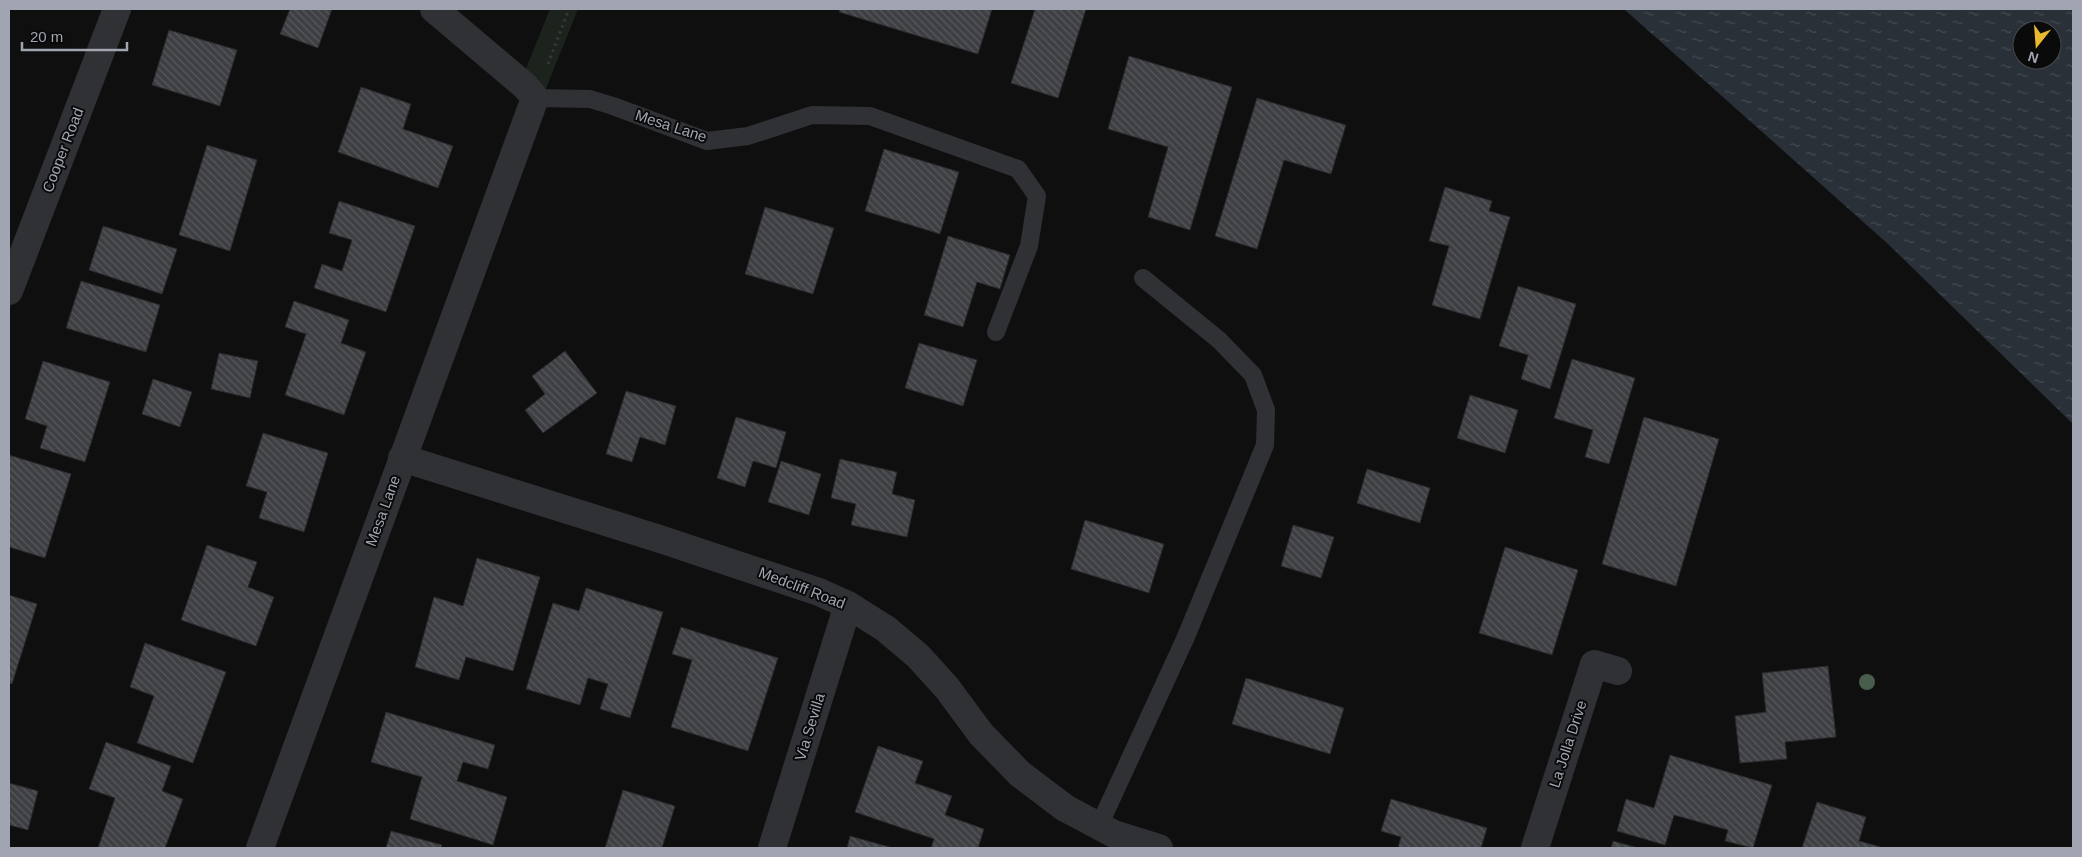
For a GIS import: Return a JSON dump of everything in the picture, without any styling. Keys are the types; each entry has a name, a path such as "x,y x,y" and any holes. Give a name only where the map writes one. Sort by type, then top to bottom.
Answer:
{"street":[{"name":"Cooper Road","path":"9,291 118,9"},
{"path":"434,9 525,86 535,98"},
{"name":"Mesa Lane","path":"260,848 535,98"},
{"name":"Medcliff Road","path":"402,458 672,543 819,592 848,605 886,629 918,656 947,688 981,734 1020,774 1065,808 1114,834 1159,848"},
{"name":"Via Sevilla","path":"772,848 848,605"},
{"name":"La Jolla Drive","path":"1535,848 1594,664 1618,671"}],"lane":[{"name":"Mesa Lane","path":"535,98 590,99 707,140 748,136 812,115 870,116 1018,168 1037,196 1029,246 996,332"},
{"path":"1099,826 1185,639 1265,445 1266,410 1253,375 1219,340 1143,278"}],"path":[{"path":"535,98 569,9"}],"shaded area":[{"path":"550,9 578,9 543,96 525,71"}],"water":[{"path":"1624,9 2073,9 2073,424 1888,244"}],"building":[{"path":"290,9 332,9 318,48 280,34"},
{"path":"840,9 992,9 978,54 839,12"},
{"path":"1035,9 1086,9 1058,98 1011,83"},
{"path":"169,30 237,50 220,106 152,85"},
{"path":"1129,56 1232,87 1190,230 1148,217 1168,147 1108,129"},
{"path":"361,87 411,104 403,129 453,146 438,188 338,152"},
{"path":"1257,98 1346,125 1331,174 1284,160 1257,249 1215,236"},
{"path":"207,145 257,160 230,251 179,235"},
{"path":"884,149 959,172 940,234 865,211"},
{"path":"1445,187 1492,201 1489,211 1510,217 1480,319 1432,305 1449,246 1429,241"},
{"path":"339,201 415,226 386,312 314,288 322,264 342,271 352,240 329,233"},
{"path":"765,207 834,228 813,294 745,274"},
{"path":"103,226 177,249 162,294 89,270"},
{"path":"948,236 1010,255 1000,289 977,282 963,327 924,315"},
{"path":"81,281 160,305 146,352 66,328"},
{"path":"1518,286 1576,304 1550,389 1521,379 1528,355 1499,346"},
{"path":"294,301 349,320 341,343 366,352 344,415 285,395 306,334 285,327"},
{"path":"919,343 977,360 963,406 905,388"},
{"path":"565,351 597,393 543,433 525,410 545,394 532,376"},
{"path":"219,353 258,361 250,398 211,389"},
{"path":"1572,359 1635,378 1609,464 1585,457 1593,430 1554,418"},
{"path":"43,361 110,382 85,462 40,448 47,426 25,419"},
{"path":"153,379 192,392 180,427 142,414"},
{"path":"626,391 676,406 665,445 640,437 632,462 606,454"},
{"path":"1470,395 1518,410 1505,453 1457,438"},
{"path":"736,417 786,432 776,468 753,461 745,487 717,478"},
{"path":"1644,417 1719,439 1676,586 1602,564"},
{"path":"263,433 328,453 304,532 259,518 267,492 246,486"},
{"path":"9,455 71,474 45,558 9,547"},
{"path":"840,459 897,472 892,494 915,500 907,537 851,525 856,504 831,498"},
{"path":"781,461 821,474 809,515 768,502"},
{"path":"1367,469 1430,488 1420,523 1357,503"},
{"path":"1085,520 1164,544 1149,593 1071,569"},
{"path":"1293,525 1334,537 1321,578 1281,566"},
{"path":"207,545 257,562 248,587 274,597 256,646 181,620"},
{"path":"1505,547 1578,570 1552,655 1479,633"},
{"path":"477,558 540,577 513,671 466,657 459,680 415,667 434,597 463,606"},
{"path":"586,588 663,612 630,718 600,709 608,684 588,678 580,705 526,689 553,603 579,611"},
{"path":"9,595 37,604 12,684 9,683"},
{"path":"681,627 778,658 748,751 671,727 692,660 672,654"},
{"path":"145,643 226,672 193,763 137,743 154,696 130,687"},
{"path":"1828,666 1836,737 1785,742 1787,759 1740,763 1735,716 1766,712 1762,673"},
{"path":"1246,678 1344,708 1330,754 1232,724"},
{"path":"386,712 495,745 488,769 463,762 457,781 507,797 493,845 410,819 422,777 371,762"},
{"path":"106,742 171,766 162,791 183,799 165,848 98,848 115,798 89,789"},
{"path":"878,746 923,761 915,783 952,796 945,815 984,829 978,848 931,848 934,839 855,812"},
{"path":"1670,755 1772,785 1753,848 1725,841 1728,830 1674,815 1665,845 1617,831 1626,799 1654,808"},
{"path":"9,783 38,791 28,830 9,825"},
{"path":"623,790 675,806 662,848 605,848"},
{"path":"1391,799 1487,828 1481,848 1398,848 1401,837 1381,831"},
{"path":"1817,802 1866,817 1859,841 1884,848 1802,848"},
{"path":"391,831 442,845 441,848 386,848"},
{"path":"850,836 893,848 847,848"},
{"path":"1613,841 1638,848 1611,848"}]}
